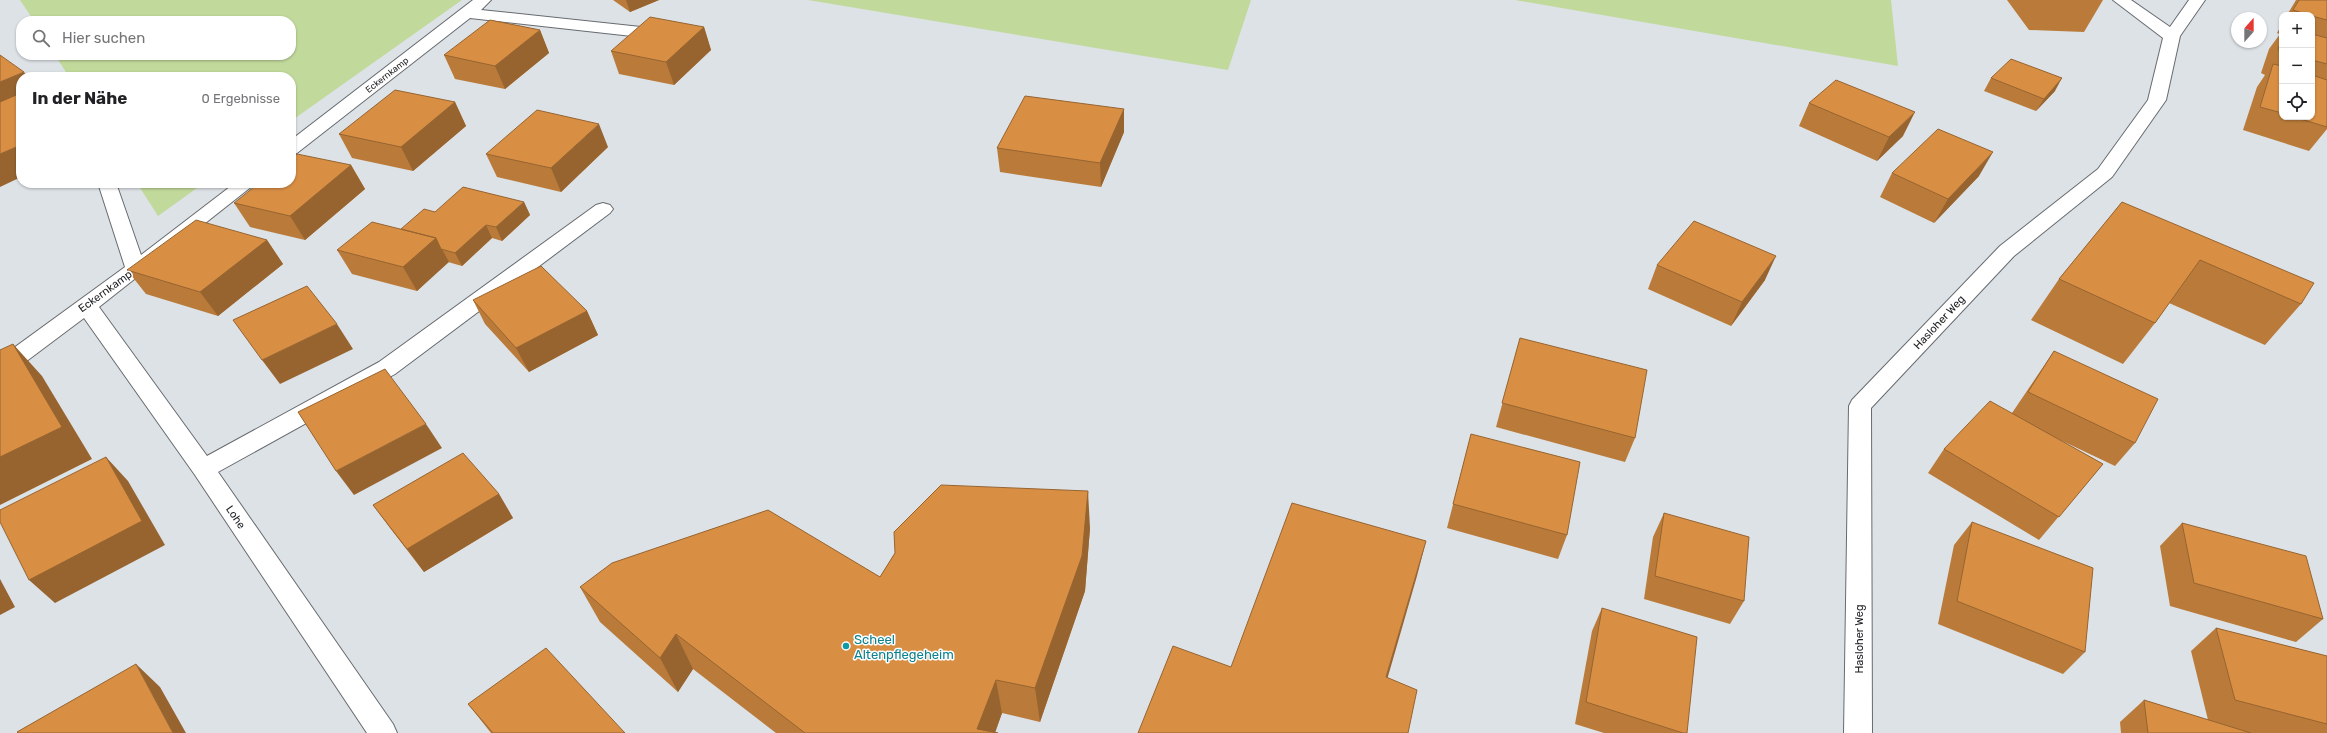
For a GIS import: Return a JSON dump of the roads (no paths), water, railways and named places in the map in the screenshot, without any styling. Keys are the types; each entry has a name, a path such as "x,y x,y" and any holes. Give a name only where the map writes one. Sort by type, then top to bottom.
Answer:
{"street":[{"name":"Eckernkamp","path":"296,145 483,0"},
{"path":"2121,0 2172,36 2197,0"},
{"path":"467,13 641,32"},
{"name":"Hasloher Weg","path":"1858,733 1860,406 2007,251 2106,173 2157,100 2172,36"},
{"path":"109,188 136,268"},
{"name":"Eckernkamp","path":"0,368 136,268 240,188"},
{"path":"203,468 387,368 603,209"},
{"name":"Lohe","path":"86,305 203,468 383,733"}],"place":[{"name":"Scheel Altenpflegeheim","path":"846,646"}]}
